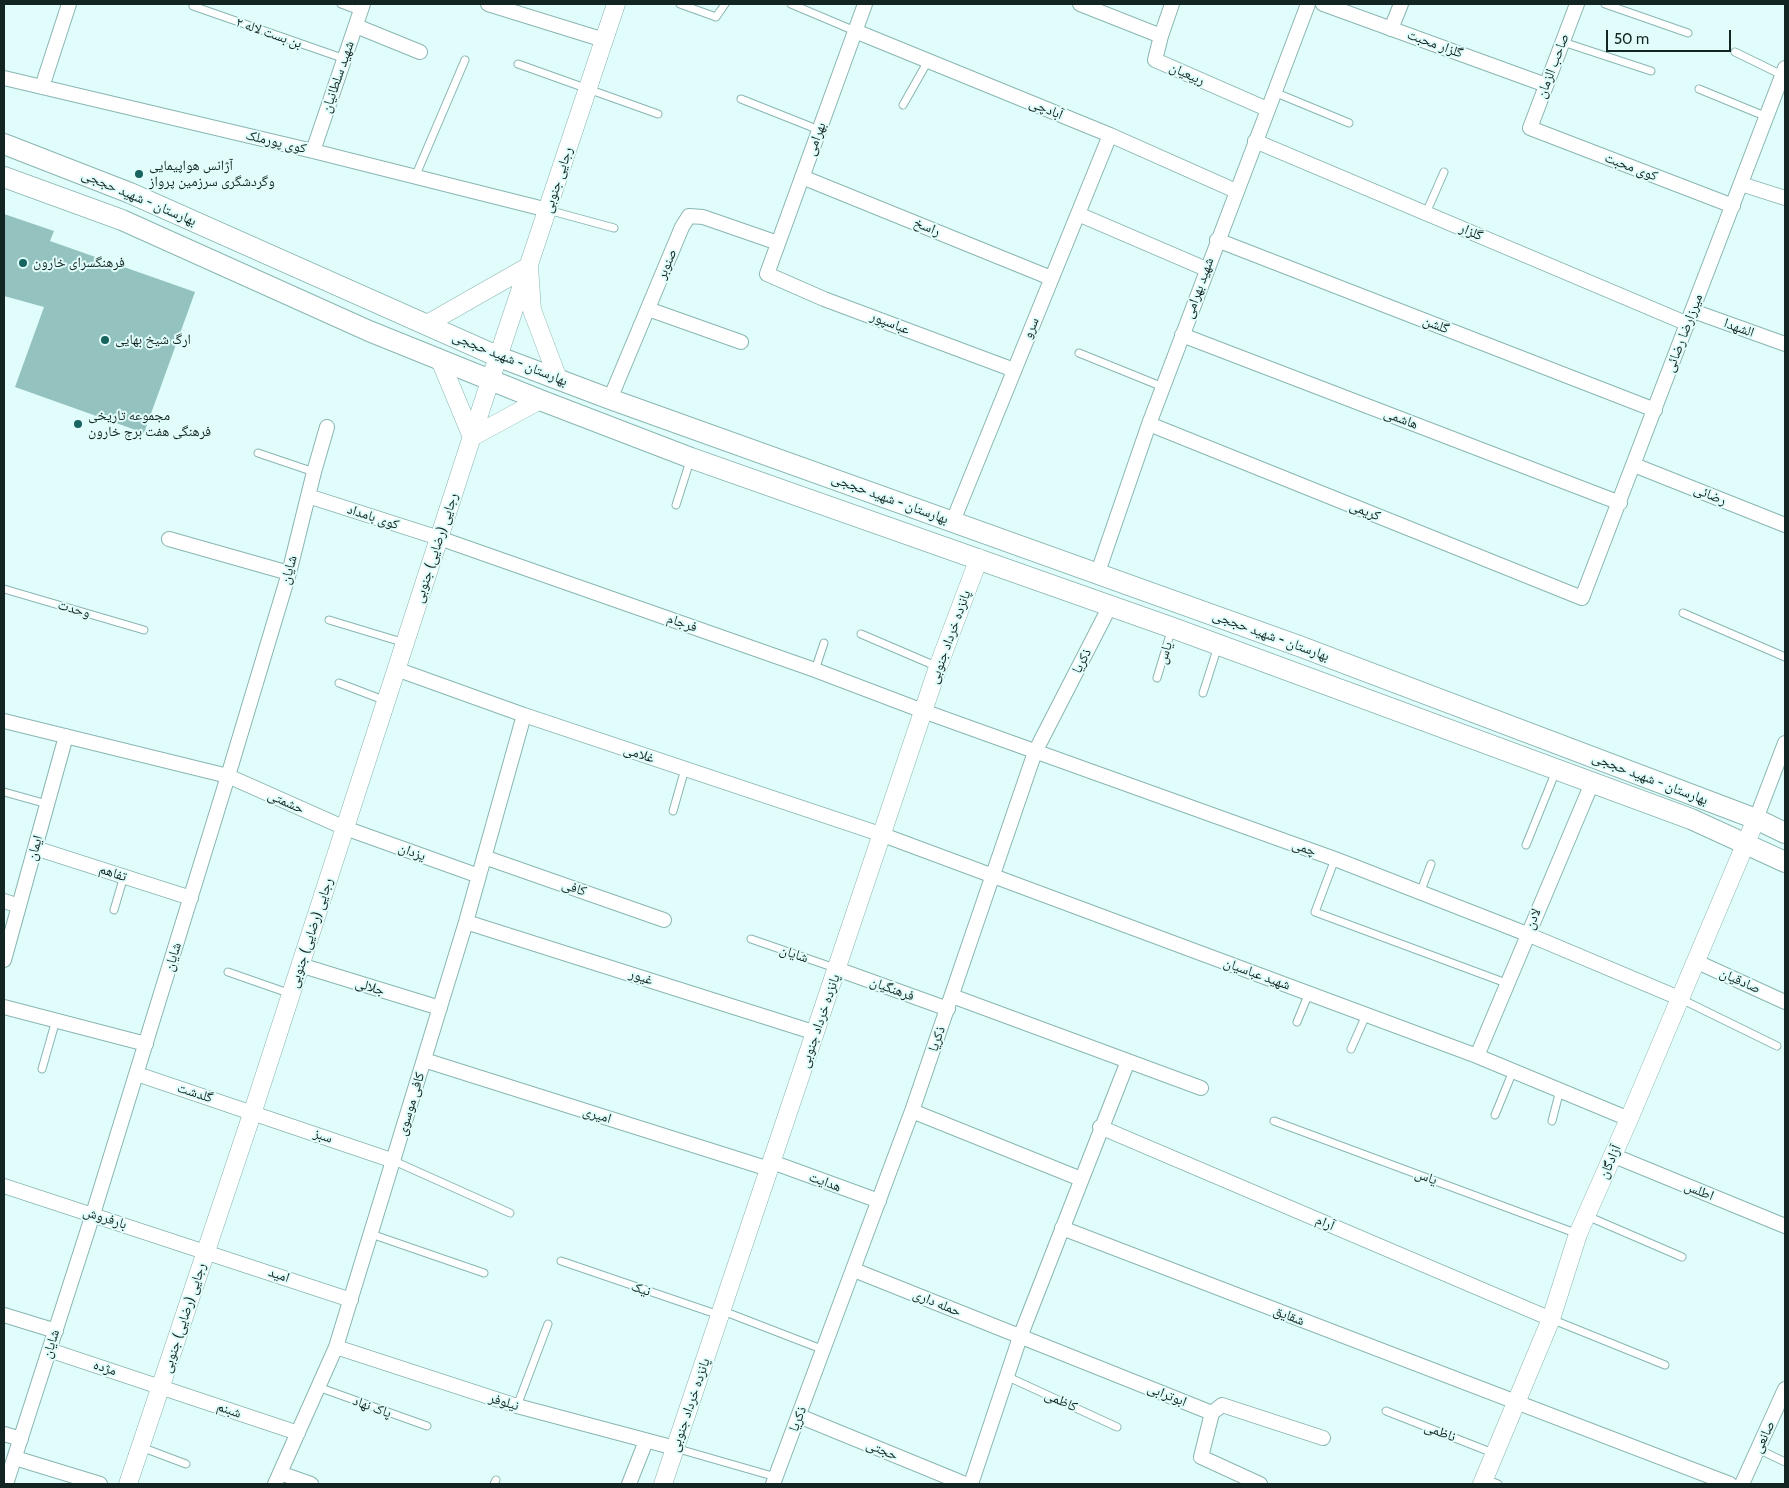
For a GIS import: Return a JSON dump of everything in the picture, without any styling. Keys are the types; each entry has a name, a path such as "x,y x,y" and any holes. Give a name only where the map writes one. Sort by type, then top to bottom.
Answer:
{"main road":[{"name":"بهارستان - شهید حججی","path":"4,144 130,193 499,357 606,398 1299,646 1756,819 1785,832"},
{"name":"بهارستان - شهید حججی","path":"4,177 122,220 369,331 540,400 691,458 979,558 1691,819 1745,842 1785,862"},
{"path":"369,331 377,330 386,322 388,316 381,304"},
{"path":"591,419 591,405 606,398"},
{"path":"979,558 987,534"}],"street":[{"path":"42,87 69,4"},
{"path":"488,4 604,40"},
{"name":"رجایی جنوبی","path":"490,380 616,4"},
{"name":"بهرامی","path":"767,274 865,4"},
{"path":"1080,4 1161,36 1172,4"},
{"name":"شهید بهرامی","path":"1097,574 1149,424 1206,269 1308,4"},
{"name":"گلزار محبت","path":"1323,4 1546,84"},
{"path":"1391,29 1401,4"},
{"name":"صاحب الزمان","path":"1530,128 1577,4"},
{"name":"شهید سلطانیان","path":"313,151 362,7"},
{"path":"356,26 420,52"},
{"name":"آبادچی","path":"855,31 1110,135 1236,191"},
{"name":"ربیعیان","path":"1161,36 1155,60 1267,109"},
{"name":"میرزارضا رضائی","path":"1582,598 1784,73"},
{"name":"کوی پورملک","path":"4,78 313,151 548,210"},
{"name":"کوی محبت","path":"1530,128 1733,206"},
{"name":"سرو","path":"953,521 1110,135"},
{"name":"گلزار","path":"1255,141 1688,324"},
{"name":"راسخ","path":"802,177 1051,278"},
{"path":"1741,184 1785,198"},
{"path":"1078,214 1206,269"},
{"name":"صنوبر","path":"606,398 689,216 703,217 778,243"},
{"name":"گلشن","path":"1217,240 1655,410"},
{"path":"427,324 529,266 532,310 558,379"},
{"name":"عباسپور","path":"767,274 824,299 1014,370"},
{"path":"648,309 741,342"},
{"name":"الشهدا","path":"1693,311 1785,344"},
{"name":"هاشمی","path":"1182,335 1620,503"},
{"path":"440,360 472,437 540,400"},
{"name":"رجایی (رضایی) جنوبی","path":"128,1484 253,1111 490,380"},
{"name":"کریمی","path":"1149,424 1582,598"},
{"name":"شایان","path":"6,1484 93,1214 191,898 289,573 327,427"},
{"name":"رضائی","path":"1634,465 1785,525"},
{"name":"کوی بامداد","path":"308,496 439,538"},
{"name":"فرجام","path":"439,538 815,670 924,711"},
{"path":"169,539 289,573"},
{"name":"پانزده خرداد جنوبی","path":"663,1484 722,1314 938,667 979,558"},
{"name":"ذکریا","path":"775,1481 912,1111 1036,752 1110,606"},
{"name":"غلامی","path":"396,669 524,715 883,834"},
{"name":"چمی","path":"924,711 1335,859 1527,934 1679,998"},
{"name":"کافی موسوی","path":"277,1479 336,1347 466,922 524,715"},
{"name":"حشمتی","path":"4,721 228,776 345,828"},
{"name":"ایمان","path":"4,960 66,736"},
{"path":"1756,819 1785,743"},
{"name":"لادن","path":"1477,1056 1506,983 1592,783"},
{"name":"آزادگان","path":"1488,1482 1493,1453 1516,1404 1551,1319 1578,1234 1629,1119 1756,819"},
{"name":"یزدان","path":"345,828 479,876"},
{"name":"شهید عباسیان","path":"883,834 1477,1056 1629,1119"},
{"name":"تفاهم","path":"35,848 191,898"},
{"name":"کافی","path":"484,857 664,920"},
{"path":"4,901 18,906"},
{"name":"غیور","path":"466,922 816,1033"},
{"name":"صادقیان","path":"1695,961 1785,1002"},
{"name":"جلالی","path":"300,965 440,1008"},
{"name":"فرهنگیان","path":"837,969 950,1003 1128,1061 1201,1088"},
{"path":"4,1007 146,1044"},
{"name":"امیری","path":"424,1060 771,1166"},
{"path":"970,1484 1005,1376 1082,1179 1100,1127 1128,1061"},
{"name":"گلدشت","path":"136,1074 253,1111"},
{"name":"سبز","path":"253,1111 394,1161"},
{"path":"912,1111 1082,1179"},
{"name":"آرام","path":"1100,1127 1551,1319"},
{"name":"اطلس","path":"1612,1155 1785,1226"},
{"name":"هدایت","path":"771,1166 879,1202"},
{"name":"بارفروش","path":"4,1186 206,1251"},
{"name":"شقایق","path":"1062,1228 1516,1404 1730,1484"},
{"name":"امید","path":"206,1251 351,1300"},
{"name":"حمله داری","path":"854,1270 1020,1336"},
{"path":"4,1315 56,1331"},
{"name":"ابوترابی","path":"1020,1336 1212,1413"},
{"name":"نیلوفر","path":"336,1347 517,1406 675,1448"},
{"name":"مژده","path":"50,1350 161,1386"},
{"name":"شبنم","path":"161,1386 298,1433"},
{"name":"صانعی","path":"1742,1484 1785,1389"},
{"path":"1260,1484 1201,1457 1212,1413 1222,1405 1323,1438"},
{"name":"حجتی","path":"799,1416 965,1484"},
{"path":"4,1434 21,1439"},
{"path":"629,1484 646,1441"},
{"path":"15,1458 100,1484"},
{"path":"277,1479 310,1484"}],"lane":[{"path":"341,4 362,7"},
{"path":"680,4 716,17 725,4"},
{"path":"791,4 855,31"},
{"path":"1605,4 1688,33"},
{"name":"بن بست لاله ۲","path":"193,6 345,59"},
{"path":"1563,42 1652,71"},
{"path":"1735,52 1784,73"},
{"path":"415,178 465,60"},
{"path":"903,105 928,61"},
{"path":"518,64 658,114"},
{"path":"1699,89 1766,116"},
{"path":"1274,92 1349,123"},
{"path":"741,98 819,130"},
{"path":"1426,213 1444,172"},
{"path":"548,210 614,228"},
{"path":"1079,353 1163,387"},
{"path":"258,453 314,472"},
{"path":"676,505 691,458"},
{"name":"وحدت","path":"4,589 144,630"},
{"path":"1684,613 1785,657"},
{"path":"330,620 405,643"},
{"name":"یاس","path":"1157,678 1172,628"},
{"path":"861,634 938,667"},
{"path":"815,670 824,644"},
{"path":"1203,693 1218,645"},
{"path":"339,682 386,701"},
{"path":"673,811 685,769"},
{"path":"1526,845 1557,771"},
{"path":"4,792 47,804"},
{"path":"1335,859 1315,912 1506,983"},
{"path":"1420,893 1431,864"},
{"path":"114,910 124,876"},
{"name":"شایان","path":"751,939 837,969"},
{"path":"228,972 291,994"},
{"path":"1297,1022 1309,993"},
{"path":"1679,998 1777,1046"},
{"path":"1351,1049 1366,1015"},
{"path":"42,1069 56,1020"},
{"path":"1495,1115 1513,1071"},
{"path":"1552,1121 1560,1090"},
{"name":"یاس","path":"1274,1121 1578,1234"},
{"path":"394,1161 510,1213"},
{"path":"1587,1216 1682,1257"},
{"path":"372,1234 484,1273"},
{"name":"نیک","path":"560,1261 722,1314 824,1350"},
{"path":"1551,1319 1665,1366"},
{"path":"517,1406 548,1324"},
{"name":"کاظمی","path":"1005,1376 1117,1427"},
{"name":"پاک نهاد","path":"318,1387 426,1426"},
{"name":"ناظمی","path":"1386,1411 1493,1453"},
{"path":"140,1447 186,1464"},
{"name":"ذکریا","path":"675,1448 775,1481"},
{"path":"1758,1449 1785,1462"}],"building":[{"name":"ارگ شیخ بهایی","path":"4,214 54,231 50,241 195,292 144,433 15,387 44,307 4,296"}],"place":[{"name":"آژانس هواپیمایی و‌گردشگری سرزمین پرواز","path":"139,174"},
{"name":"فرهنگسرای خارون","path":"23,263"},
{"name":"ارگ شیخ بهایی","path":"105,340"},
{"name":"مجموعه تاریخی فرهنگی هفت برج خارون","path":"78,424"}]}
